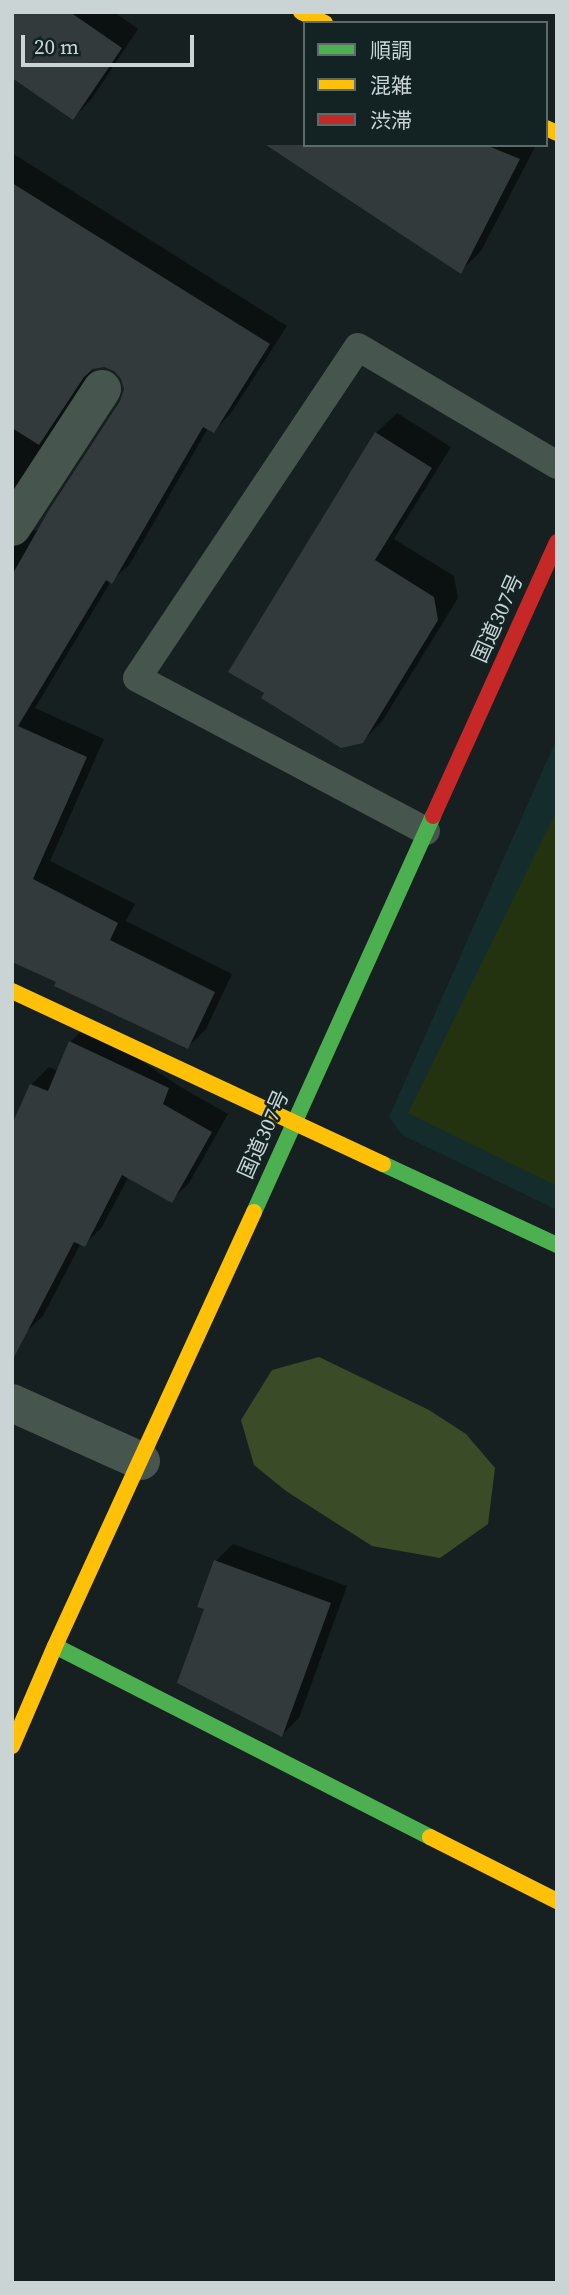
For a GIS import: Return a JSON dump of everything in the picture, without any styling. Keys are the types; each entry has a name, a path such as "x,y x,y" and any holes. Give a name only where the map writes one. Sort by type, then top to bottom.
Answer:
{"main road":[{"path":"301,12 321,21"},
{"name":"国道307号","path":"12,1746 557,542"},
{"path":"12,991 557,1245"},
{"path":"55,1646 557,1901"}],"street":[{"path":"12,527 102,390"},
{"path":"12,1403 141,1461"}],"lane":[{"path":"426,831 137,678 358,347 557,464"}],"shaded area":[{"path":"557,738 557,1210 402,1135 389,1117"}],"green space":[{"path":"557,810 557,1186 408,1113"},
{"path":"319,1357 429,1410 466,1434 495,1468 488,1524 440,1558 372,1546 286,1491 254,1465 241,1420 272,1370"}],"building":[{"path":"12,12 70,12 122,48 73,120 12,78"},
{"path":"266,145 491,147 520,159 461,274"},
{"path":"12,183 270,344 214,433 203,427 112,584 106,580 18,726 87,757 33,879 118,923 110,940 215,992 188,1049 54,986 56,982 12,962 12,575 49,510 120,401 124,389 121,379 114,371 104,367 93,369 84,377 39,445 12,428"},
{"path":"375,432 432,468 375,560 434,597 438,620 363,743 341,748 261,698 264,693 228,672"},
{"path":"69,1041 169,1088 163,1104 212,1132 172,1203 122,1175 85,1247 74,1242 12,1361 12,1124 30,1084 48,1091"},
{"path":"214,1560 331,1603 282,1737 177,1683 204,1609 197,1607"}],"traffic: fast":[{"path":"254,1212 433,816"},
{"path":"383,1164 557,1245"},
{"path":"55,1646 430,1837"}],"traffic: slow":[{"path":"301,12 321,21"},
{"path":"548,129 557,133"},
{"path":"12,991 383,1164"},
{"path":"12,1746 55,1646 254,1212"},
{"path":"430,1837 557,1901"}],"traffic: jam":[{"path":"433,816 557,542"}]}
